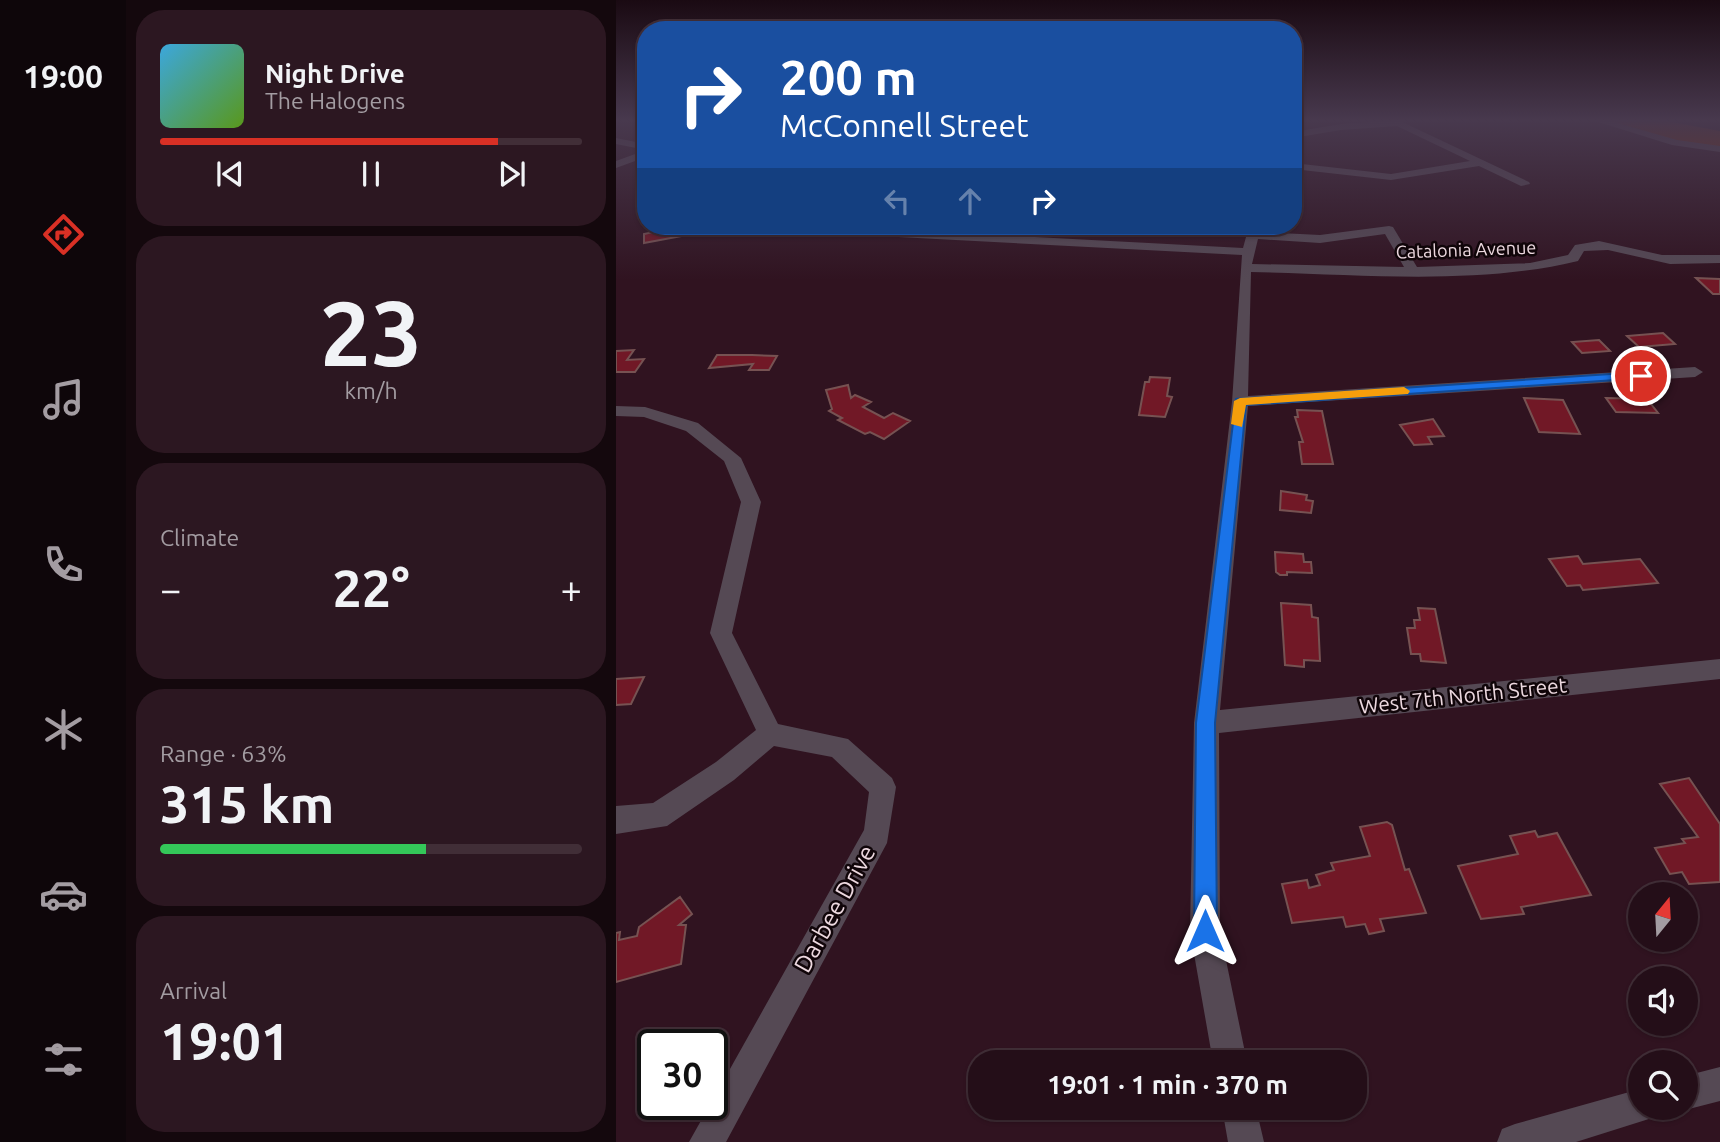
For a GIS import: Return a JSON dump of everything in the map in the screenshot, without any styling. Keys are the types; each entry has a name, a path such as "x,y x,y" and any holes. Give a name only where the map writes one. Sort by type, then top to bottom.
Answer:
{"street":[{"path":"1358,173 1391,177 1414,173"},
{"path":"1502,173 1525,184"},
{"path":"1042,235 1251,245 1389,230 1413,271"},
{"name":"Catalonia Avenue","path":"1251,245 1413,271 1530,267 1562,263 1573,258 1579,247 1595,243 1616,246 1652,258 1720,259"},
{"path":"1228,1050 1205,931 1206,723 1240,401 1251,245"},
{"path":"1240,401 1695,372"},
{"path":"616,411 645,412 692,427 733,458 751,502 721,633 770,734 725,771 657,816 616,820"},
{"name":"West 7th North Street","path":"1206,723 1720,669"},
{"name":"Darbee Drive","path":"707,1142 877,834 883,787 839,747 770,734"},
{"path":"1698,1090 1720,1084"},
{"path":"1515,1142 1628,1109"},
{"path":"1241,1120 1246,1142"}],"building":[{"path":"644,235 687,235 644,243"},
{"path":"1696,278 1720,279 1720,294 1713,294"},
{"path":"1663,333 1675,344 1639,347 1627,336"},
{"path":"1599,340 1610,351 1582,353 1572,342"},
{"path":"634,350 627,360 644,359 635,372 616,372 616,351"},
{"path":"717,355 777,356 769,370 749,370 753,364 709,368"},
{"path":"1150,377 1170,378 1167,396 1172,397 1165,417 1139,415 1145,382 1149,382"},
{"path":"848,385 851,398 855,395 871,402 863,407 884,418 893,413 910,421 884,439 870,432 865,434 838,420 842,418 829,411 832,409 826,390"},
{"path":"1524,398 1563,400 1580,434 1539,432"},
{"path":"1606,398 1647,399 1658,413 1616,412"},
{"path":"1297,410 1322,411 1333,464 1302,464 1299,442 1303,442 1295,417 1298,417"},
{"path":"1433,419 1444,436 1428,437 1432,444 1414,445 1400,425"},
{"path":"1281,491 1307,495 1306,500 1313,501 1311,513 1280,510"},
{"path":"1275,552 1303,554 1304,562 1311,562 1312,573 1287,572 1287,575 1280,575 1276,572"},
{"path":"1578,556 1583,564 1640,559 1658,583 1583,590 1580,585 1567,586 1549,559"},
{"path":"1281,603 1311,605 1312,617 1318,618 1320,661 1304,660 1304,667 1285,665"},
{"path":"1418,608 1435,609 1446,663 1421,661 1420,654 1411,654 1407,628 1415,628 1414,620 1420,620"},
{"path":"644,677 631,704 616,705 616,679"},
{"path":"1689,778 1720,824 1720,882 1688,882 1682,872 1670,874 1655,848 1685,843 1682,839 1698,837 1660,784"},
{"path":"1387,822 1392,825 1405,870 1409,869 1426,913 1380,919 1384,931 1369,934 1365,924 1346,927 1343,917 1292,923 1282,884 1307,880 1309,888 1320,885 1316,875 1334,870 1331,863 1370,856 1360,827"},
{"path":"1535,831 1538,837 1557,833 1591,895 1521,907 1524,914 1481,919 1458,866 1518,854 1510,836"},
{"path":"680,897 692,914 679,925 686,925 681,964 616,982 616,933 620,932 619,940 637,936 639,927"}],"slow traffic":[{"path":"1238,424 1240,401 1404,391"}],"route":[{"path":"1205,931 1206,723 1240,401 1641,376"}]}
